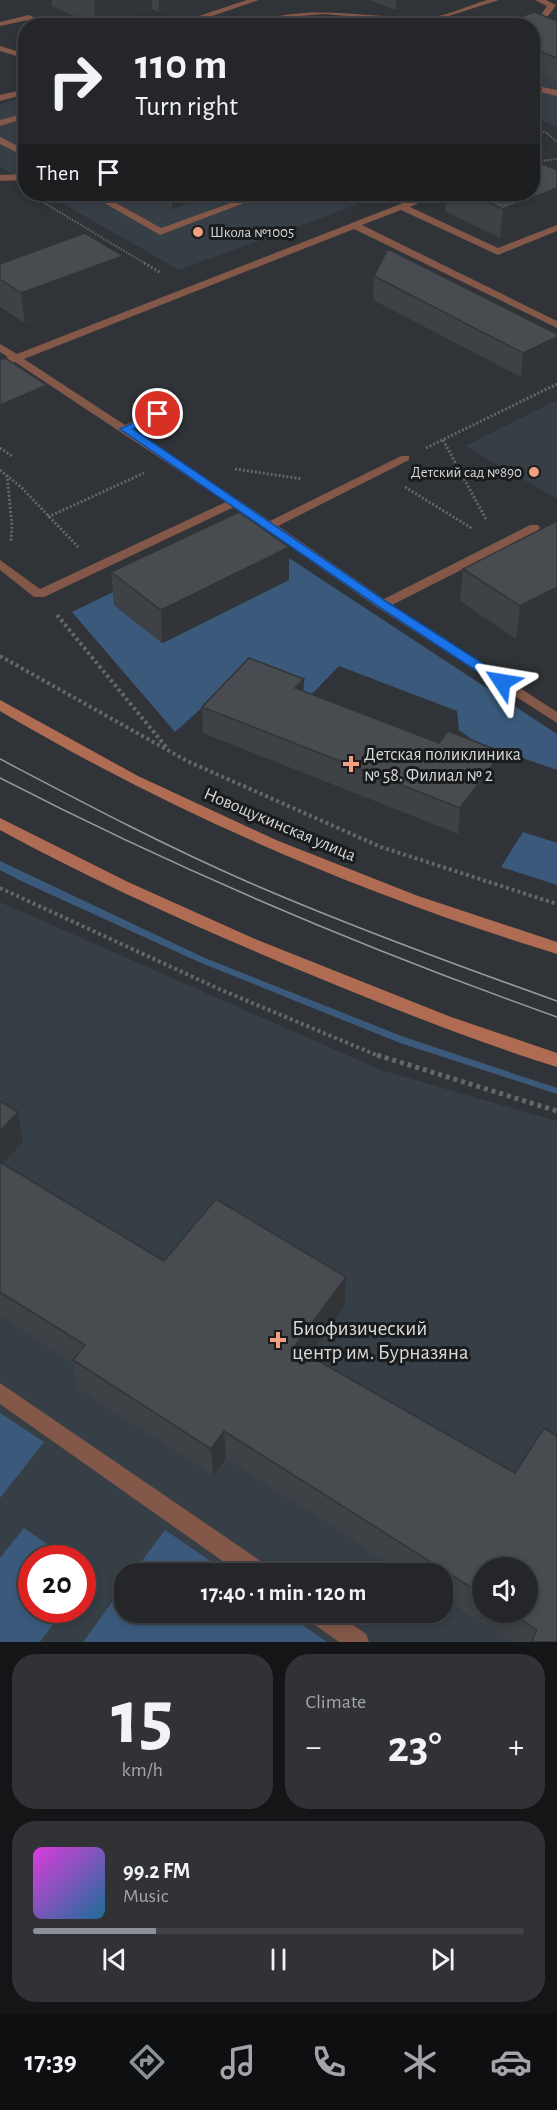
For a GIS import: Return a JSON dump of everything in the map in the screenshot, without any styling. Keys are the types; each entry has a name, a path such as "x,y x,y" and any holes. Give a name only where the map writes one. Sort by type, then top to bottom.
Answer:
{"main road":[{"name":"Новощукинская улица","path":"0,705 136,780 281,849 456,917 557,948"},
{"path":"0,823 50,851 233,937 421,1013 557,1060"}],"lane":[{"path":"198,18 255,0"},
{"path":"436,18 495,0"},
{"path":"539,0 552,5 540,20"},
{"path":"279,18 324,12 393,18"},
{"path":"0,24 18,20"},
{"path":"0,48 18,54"},
{"path":"540,89 557,93"},
{"path":"0,98 18,92"},
{"path":"0,123 18,117"},
{"path":"0,140 18,150"},
{"path":"0,178 18,177"},
{"path":"106,201 160,232 244,201"},
{"path":"0,364 414,201"},
{"path":"401,206 498,252 557,228"},
{"path":"354,225 557,325"},
{"path":"0,347 234,502 383,605 557,718"},
{"path":"125,429 158,414"},
{"path":"269,526 405,458"},
{"path":"0,564 39,594 234,502"},
{"path":"383,605 534,528"},
{"path":"0,1392 244,1563"},
{"path":"331,1623 358,1642"}],"path":[{"path":"540,130 557,142"},
{"path":"540,161 557,159"},
{"path":"40,201 166,275"},
{"path":"405,458 557,384"},
{"path":"443,440 500,545"},
{"path":"0,448 12,456"},
{"path":"0,470 25,488 60,533 81,550"},
{"path":"379,471 500,545"},
{"path":"6,474 12,526"},
{"path":"39,594 170,751"},
{"path":"0,656 187,761 381,847 557,904"},
{"path":"0,888 198,980 388,1060 557,1111"}],"shaded area":[{"path":"532,13 557,20 557,127 540,120 540,18 517,18"},
{"path":"18,99 18,177 0,167 0,104"},
{"name":"Школа №1005","path":"58,201 367,201 179,270"},
{"name":"Детский сад №890","path":"557,400 557,499 465,446"},
{"path":"260,539 557,734 557,770 474,741 459,730 457,711 339,666 311,695 246,668 175,732 72,612 150,574 114,605 163,643 289,580"},
{"path":"523,832 557,843 557,885 501,867"},
{"path":"0,861 205,958 404,1037 557,1088 557,1094 400,1043 201,963 21,881 0,870"},
{"name":"Биофизический центр им. Бурназяна","path":"0,902 381,1070 557,1121 557,1642 0,1642"},
{"path":"0,1413 44,1442 0,1498"},
{"path":"24,1528 48,1545 18,1545 18,1623 54,1623 40,1642 0,1642 0,1558"},
{"path":"165,1530 213,1563 140,1563"},
{"path":"114,1600 114,1623 299,1623 327,1642 83,1642"}],"building":[{"path":"534,12 557,21 557,58 540,51 540,18 518,18"},
{"path":"540,163 557,170 557,188 540,195"},
{"path":"485,201 524,201 503,209"},
{"path":"85,233 123,256 21,293 0,279 0,264"},
{"path":"388,249 557,334 557,337 523,353 374,276"},
{"path":"5,358 47,385 0,405 0,360"},
{"path":"239,512 289,547 161,610 111,572"},
{"path":"557,521 557,587 520,606 463,569"},
{"path":"249,658 304,679 295,688 439,743 448,731 502,752 460,808 202,707"},
{"path":"0,1101 18,1112 0,1131"},
{"path":"0,1162 164,1261 216,1199 346,1277 294,1347 515,1473 544,1428 557,1436 557,1642 531,1642 537,1630 526,1623 538,1623 538,1557 472,1557 472,1588 453,1576 453,1563 432,1563 224,1431 211,1449 73,1360 85,1345 0,1292"}],"tram line":[{"path":"0,759 154,838 248,882 401,944 557,1001"},
{"path":"0,778 136,845 274,907 415,964 557,1017"}],"place":[{"name":"Школа №1005","path":"198,232"},
{"name":"Детский сад №890","path":"534,472"},
{"name":"Детская поликлиника № 58. Филиал № 2","path":"351,764"},
{"name":"Биофизический центр им. Бурназяна","path":"278,1340"}],"route":[{"path":"158,414 125,429 383,605 502,682"}]}
